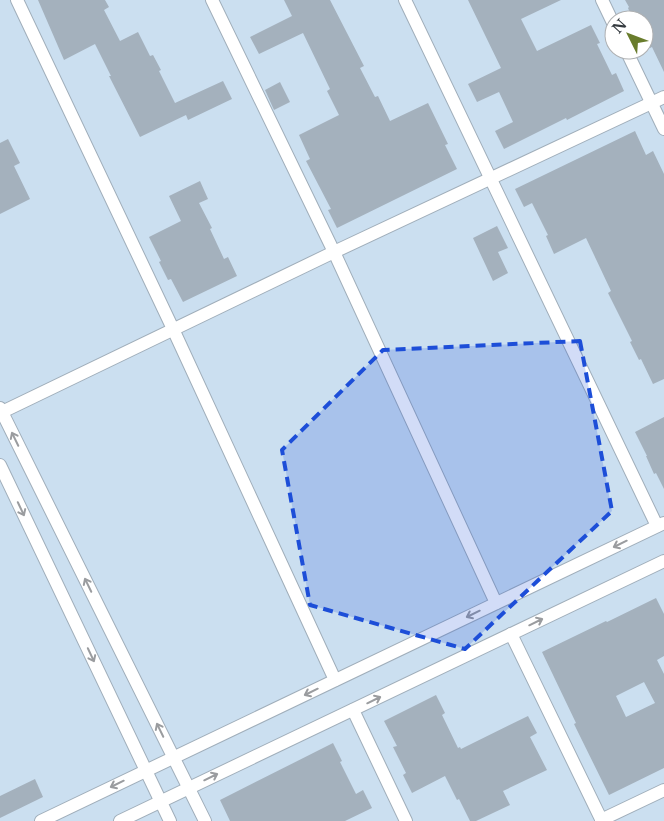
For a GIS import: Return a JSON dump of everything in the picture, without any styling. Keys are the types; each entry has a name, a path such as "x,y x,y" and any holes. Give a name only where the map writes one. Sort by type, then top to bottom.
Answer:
{"street":[{"path":"17,0 173,329 335,680"},
{"path":"212,0 334,252 496,603"},
{"path":"40,821 661,525 405,0"},
{"path":"631,60 664,129"},
{"path":"205,821 1,410 664,97"},
{"path":"0,465 170,821"},
{"path":"120,821 664,561"},
{"path":"511,634 601,820 664,790"},
{"path":"353,710 406,821"}],"highlighted area":[{"path":"580,341 612,511 465,649 310,605 282,450 383,350"}],"shaded area":[{"path":"0,0 664,0 664,821 0,821"}],"building":[{"path":"38,0 105,0 109,7 104,10 120,41 138,32 150,56 153,55 161,70 159,71 175,103 223,81 232,99 188,120 186,115 140,137 95,44 64,60"},
{"path":"284,0 330,0 364,66 360,68 375,97 378,96 390,121 428,103 448,144 445,145 457,169 337,228 328,210 331,209 306,161 310,159 299,135 339,115 327,91 330,89 303,33 259,54 250,37 292,16"},
{"path":"468,0 561,0 521,19 537,51 591,25 600,43 597,44 604,60 612,75 616,73 624,91 504,149 495,131 513,122 499,92 477,102 468,84 501,68"},
{"path":"625,0 664,0 664,72 654,51 654,10 629,10"},
{"path":"280,82 290,102 274,110 265,90"},
{"path":"635,131 646,155 653,151 664,174 664,379 653,384 630,342 632,341 608,293 611,291 586,238 554,254 546,236 548,235 532,203 524,207 515,189"},
{"path":"8,139 20,163 14,166 30,199 0,214 0,143"},
{"path":"200,181 208,199 199,203 212,228 210,229 224,259 228,257 237,276 183,302 171,279 168,280 149,237 181,221 169,196"},
{"path":"497,226 508,248 498,252 508,273 493,281 473,238"},
{"path":"664,417 664,489 656,473 654,474 635,432"},
{"path":"656,598 664,614 664,656 657,660 664,674 664,768 609,795 574,724 576,723 542,652","holes":["644,682 655,703 626,717 616,696"]},
{"path":"436,695 445,713 442,715 458,748 460,747 461,749 528,716 537,733 530,737 547,770 503,791 510,805 476,821 470,821 445,776 412,793 403,775 406,773 393,747 397,746 384,721"},
{"path":"333,743 356,794 363,790 372,808 345,821 230,821 220,800"},
{"path":"35,779 43,797 0,818 0,796"}]}
